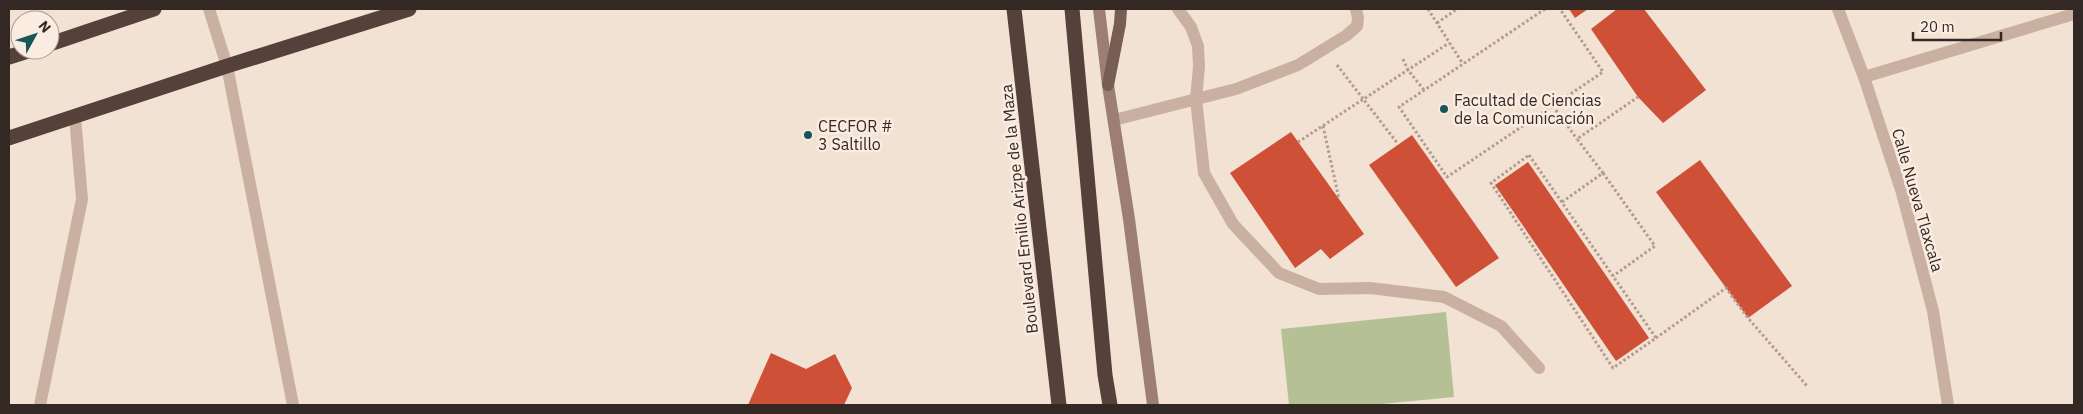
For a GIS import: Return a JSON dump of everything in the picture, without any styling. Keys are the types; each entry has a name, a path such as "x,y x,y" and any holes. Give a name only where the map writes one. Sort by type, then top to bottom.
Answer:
{"highway":[{"path":"60,41 154,9"},
{"path":"9,138 227,66 409,9"},
{"name":"Boulevard Emilio Arizpe de la Maza","path":"1014,9 1059,405"},
{"path":"1072,9 1087,187 1105,374 1110,405"}],"main road":[{"path":"1108,85 1120,24 1121,9"}],"street":[{"path":"209,9 227,66 293,405"},
{"path":"1099,9 1153,405"},
{"path":"1178,9 1191,27 1198,46 1199,67 1196,99 1204,173 1233,224 1279,273 1319,289 1370,288 1444,297 1501,326 1539,368"},
{"path":"1114,120 1165,109 1236,89 1298,65 1347,35 1357,26 1356,9"},
{"name":"Calle Nueva Tlaxcala","path":"1838,9 1864,77 1902,193 1933,311 1948,405"},
{"path":"1864,77 2074,14"},
{"path":"40,405 82,199 75,117"}],"path":[{"path":"1428,9 1463,64"},
{"path":"1437,23 1457,9"},
{"path":"1545,9 1399,107 1446,177 1603,72 1560,9"},
{"path":"1298,142 1449,43"},
{"path":"1324,49 1398,144"},
{"path":"1403,59 1408,70 1424,90"},
{"path":"1577,139 1638,97"},
{"path":"1553,106 1655,246 1613,276"},
{"path":"1323,126 1339,199"},
{"path":"1656,338 1529,155 1490,183 1613,368 1656,338 1726,288 1748,318 1807,386"},
{"path":"1562,202 1603,173"}],"green space":[{"path":"1446,312 1454,397 1371,405 1289,405 1281,329"}],"building":[{"path":"1569,9 1588,9 1575,18"},
{"path":"1617,9 1644,9 1706,90 1663,123 1638,97 1591,29"},
{"path":"1291,132 1364,234 1330,259 1321,249 1295,268 1230,173"},
{"path":"1412,135 1499,258 1456,287 1369,165"},
{"path":"1700,160 1792,286 1748,318 1656,192"},
{"path":"1528,162 1649,338 1616,361 1495,185"},
{"path":"771,353 806,369 835,354 852,388 844,405 748,405"}],"place":[{"name":"Facultad de Ciencias de la Comunicación","path":"1444,109"},
{"name":"CECFOR # 3 Saltillo","path":"808,135"}]}
